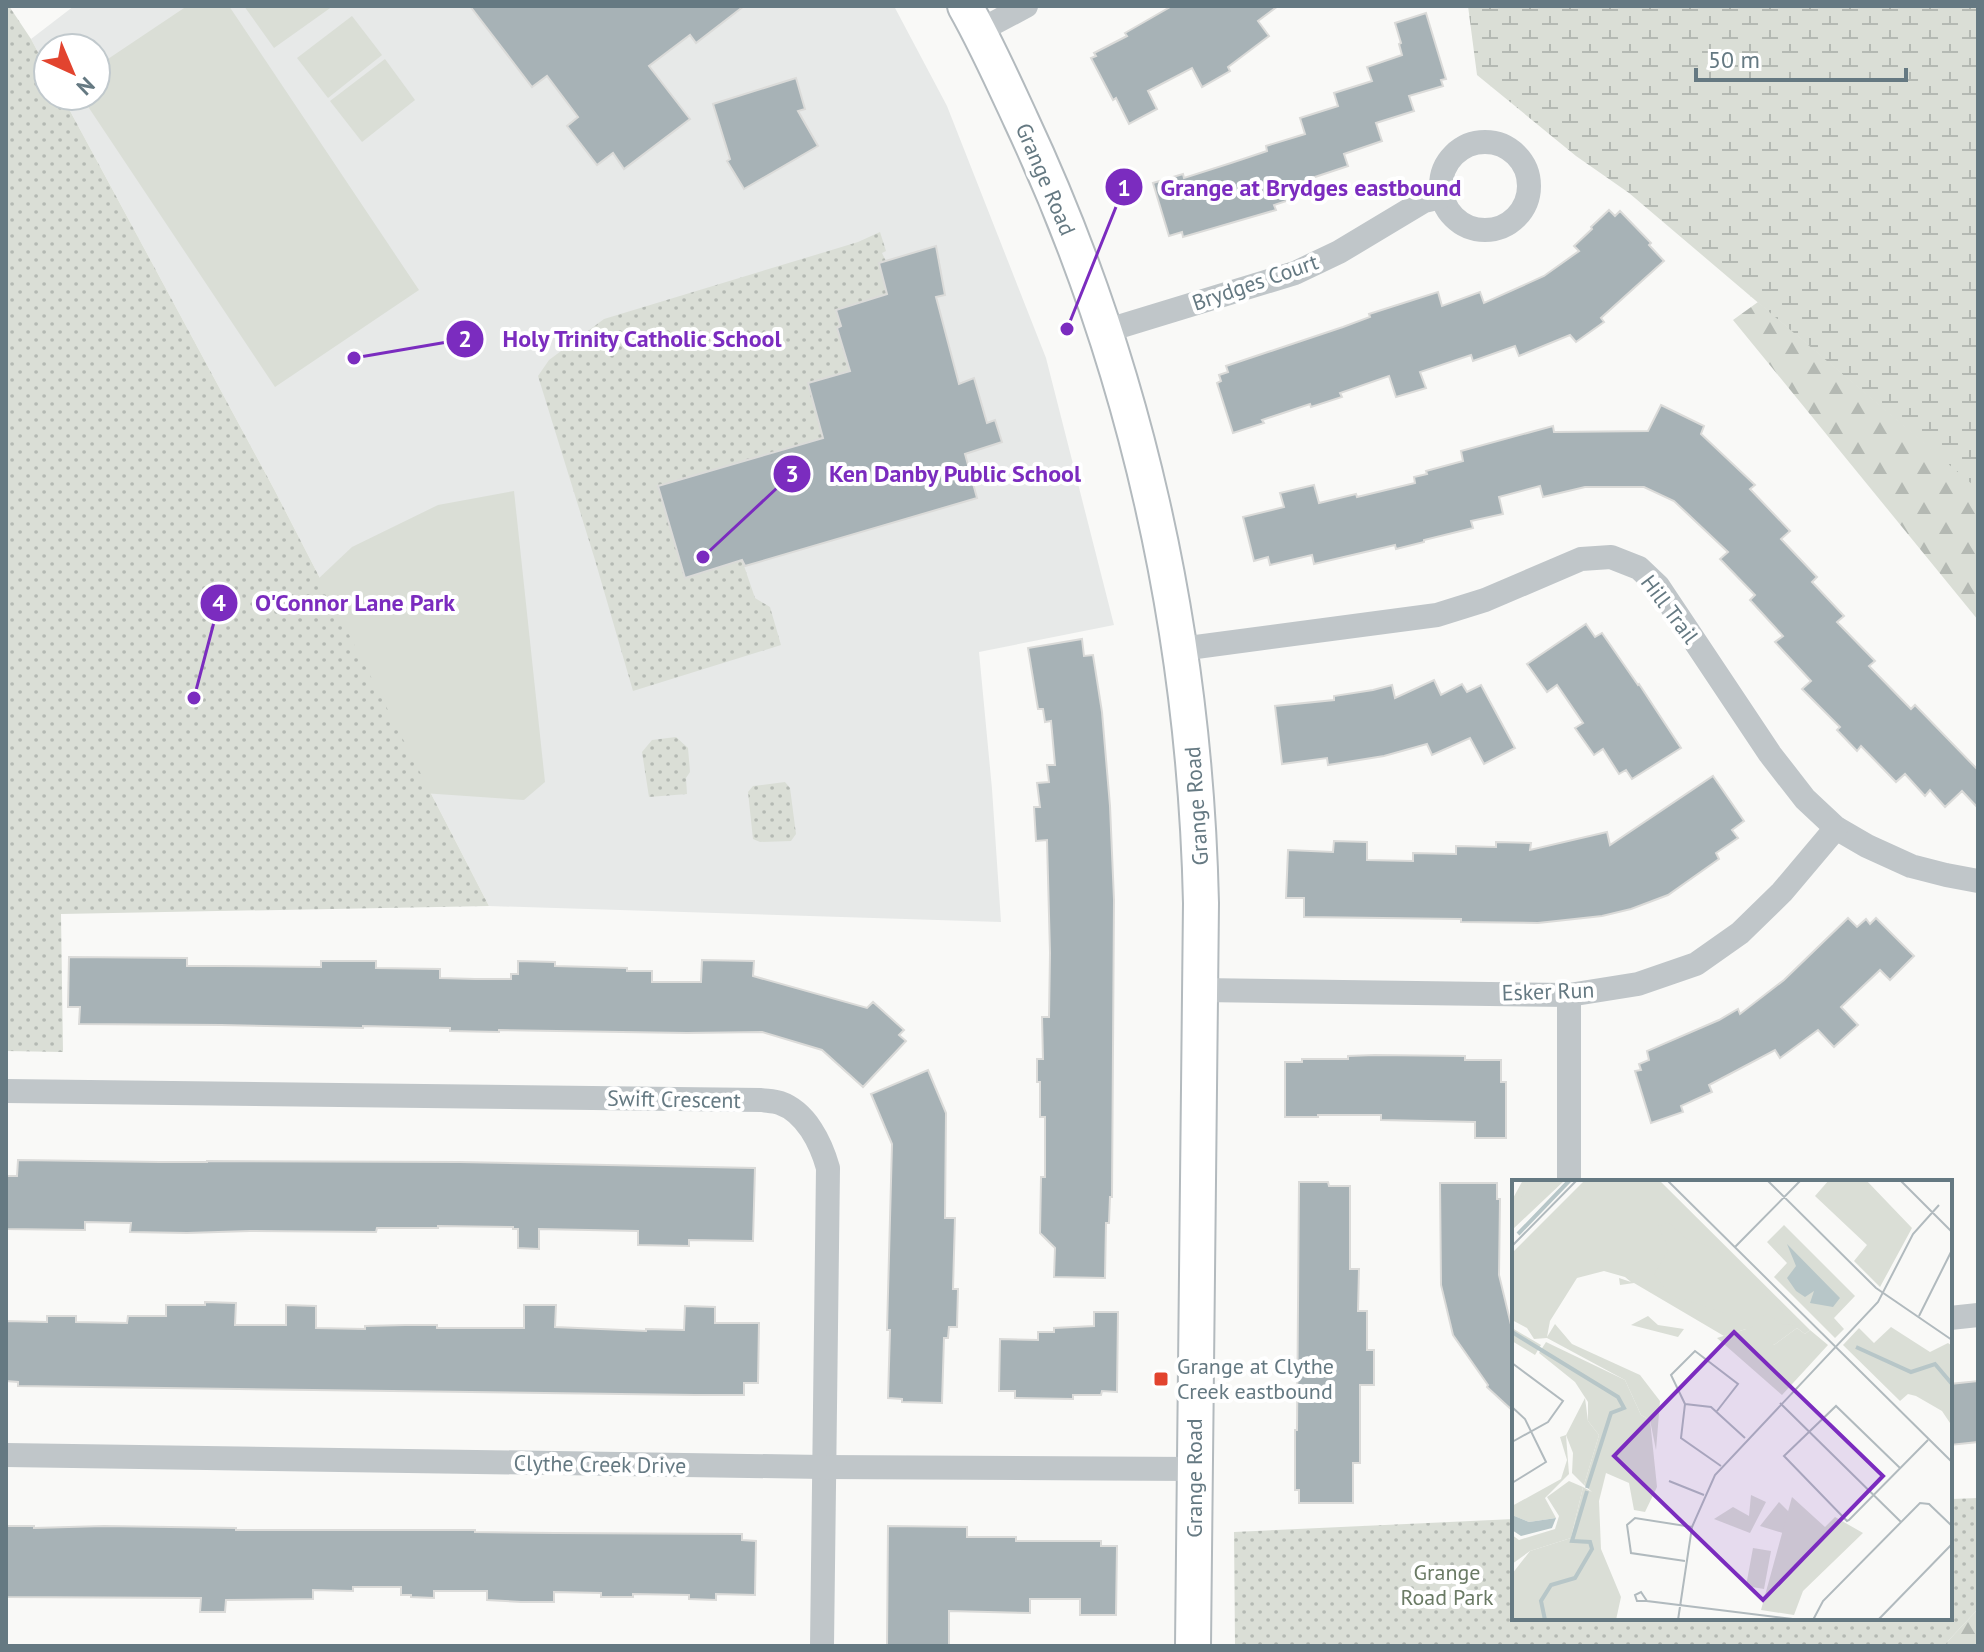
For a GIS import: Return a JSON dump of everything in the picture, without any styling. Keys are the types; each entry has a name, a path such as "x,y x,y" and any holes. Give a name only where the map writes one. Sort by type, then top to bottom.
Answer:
{"street":[{"path":"972,18 1026,6"},
{"name":"Grange Road","path":"972,18 1045,171 1105,331 1140,451 1181,649 1200,856 1193,1646"},
{"name":"Brydges Court","path":"1105,331 1295,273 1339,252 1424,201 1441,197"},
{"name":"Hill Trail","path":"1181,649 1437,615 1485,600 1581,559 1611,557 1639,568 1658,586 1770,754 1805,799 1836,828 1911,866 1978,881"},
{"name":"Esker Run","path":"1201,990 1569,995 1638,984 1696,964 1740,933 1782,892 1836,828"},
{"path":"1569,995 1569,1180"},
{"name":"Swift Crescent","path":"6,1091 761,1100 782,1104 800,1116 823,1149 828,1168 822,1646"},
{"path":"1952,1318 1978,1315"},
{"name":"Clythe Creek Drive","path":"6,1455 1194,1469"}],"shaded area":[{"path":"74,6 894,6 947,106 1046,358 1114,625 979,652 1001,922 489,906 274,489 71,112 112,112 112,32 40,32"}],"green space":[{"path":"6,6 9,6 32,41 32,112 71,112 274,489 489,906 61,914 63,1052 6,1051"},
{"path":"187,6 229,6 419,290 275,387 92,112 112,112 112,56"},
{"path":"244,6 333,6 274,48"},
{"path":"1468,6 1978,6 1978,484 1973,485 1629,193 1576,156 1477,75"},
{"path":"352,16 382,55 328,98 297,58"},
{"path":"385,59 415,100 362,142 330,101"},
{"path":"880,232 886,251 882,253 886,261 880,263 887,294 836,311 841,326 837,328 850,371 823,438 658,486 685,577 742,560 755,598 770,607 781,645 633,691 538,376 549,360 604,319 858,242"},
{"path":"1758,302 1973,484 1978,484 1978,620 1733,320"},
{"path":"514,491 545,782 524,800 245,781 282,613 352,547 438,505"},
{"path":"676,737 688,748 690,772 686,778 687,794 649,797 642,752 652,740"},
{"path":"785,782 790,788 796,834 791,841 760,842 753,839 748,792 753,786"},
{"name":"Grange Road Park","path":"1978,1498 1978,1609 1948,1641 1947,1646 1235,1646 1234,1532 1512,1519 1512,1620 1952,1620 1952,1499"},
{"path":"1978,1609 1978,1646 1947,1646 1948,1641"}],"building":[{"path":"470,6 744,6 696,43 690,35 649,66 690,119 624,169 613,153 597,165 567,126 578,117 547,76 532,87"},
{"path":"1172,6 1278,6 1258,21 1269,36 1228,67 1230,71 1202,87 1192,68 1148,91 1157,109 1129,124 1091,58 1096,56 1094,53 1127,36 1125,33"},
{"path":"1426,13 1446,79 1441,80 1443,86 1409,96 1414,111 1376,123 1382,141 1344,154 1348,166 1309,179 1313,192 1274,205 1276,210 1183,237 1182,232 1169,236 1153,183 1183,174 1184,178 1231,163 1267,151 1266,146 1305,134 1300,118 1338,106 1334,93 1372,81 1367,67 1402,55 1395,23"},
{"path":"796,78 805,109 798,111 818,146 744,189 727,161 730,159 713,104"},
{"path":"1609,210 1615,216 1620,211 1664,261 1601,318 1604,322 1576,342 1570,335 1519,356 1515,346 1473,361 1471,355 1420,372 1426,388 1396,397 1389,376 1340,393 1342,397 1311,407 1310,404 1233,433 1217,383 1221,381 1219,375 1228,372 1226,366 1438,292 1442,306 1480,292 1484,303 1544,276 1579,251 1574,246"},
{"path":"936,246 945,295 936,297 959,384 974,378 987,423 995,420 1002,442 965,454 977,498 745,566 742,560 685,578 658,486 823,438 808,383 850,371 837,328 841,326 836,310 887,294 879,263"},
{"path":"1661,405 1704,426 1701,434 1755,485 1750,489 1790,531 1781,539 1817,577 1812,582 1844,616 1837,622 1875,661 1869,666 1911,709 1915,705 1978,770 1978,808 1962,791 1945,807 1930,790 1925,796 1905,774 1896,782 1861,746 1857,751 1837,730 1840,727 1802,689 1811,681 1775,642 1783,636 1750,600 1755,595 1720,559 1728,552 1674,501 1644,487 1585,487 1543,497 1540,486 1499,497 1503,514 1471,521 1473,528 1424,542 1396,549 1395,545 1314,564 1312,555 1270,565 1268,557 1254,561 1243,517 1284,507 1280,493 1314,485 1319,503 1415,483 1414,477 1427,474 1426,471 1463,461 1461,451 1553,426 1554,432 1648,431"},
{"path":"1586,624 1595,637 1602,633 1681,748 1632,779 1626,770 1619,774 1603,749 1594,755 1575,728 1583,723 1557,685 1547,692 1527,664"},
{"path":"1082,639 1084,656 1093,655 1102,712 1114,900 1112,1197 1109,1223 1106,1223 1105,1278 1054,1277 1055,1248 1040,1233 1041,1177 1045,1177 1045,1117 1040,1117 1037,1059 1043,1059 1042,1017 1049,1017 1050,953 1047,840 1036,841 1034,807 1040,807 1037,783 1049,782 1047,765 1055,765 1051,721 1045,722 1043,709 1038,709 1028,648"},
{"path":"1434,680 1441,695 1462,684 1467,692 1481,685 1515,748 1484,764 1470,738 1432,755 1427,744 1384,756 1328,765 1327,758 1282,764 1275,706 1334,700 1334,696 1392,685 1395,698"},
{"path":"1713,776 1744,821 1732,830 1738,838 1716,853 1719,859 1668,895 1631,909 1602,916 1538,923 1304,917 1304,898 1286,898 1288,850 1333,852 1334,841 1367,842 1367,860 1413,861 1413,853 1456,854 1456,846 1496,847 1496,842 1531,843 1530,850 1607,832 1610,845"},
{"path":"1848,918 1857,927 1866,919 1870,924 1876,918 1914,956 1890,980 1880,970 1841,1007 1858,1025 1834,1047 1818,1030 1780,1058 1775,1050 1709,1085 1712,1092 1681,1106 1683,1112 1651,1123 1635,1071 1641,1070 1639,1064 1649,1060 1647,1051 1738,1009 1740,1014 1784,980"},
{"path":"69,957 187,958 187,966 321,967 321,961 376,961 376,968 440,969 440,978 475,979 511,979 511,974 518,974 518,961 555,962 555,966 652,971 652,982 701,982 702,960 754,961 753,976 867,1008 873,1002 904,1030 899,1035 906,1041 863,1087 822,1050 762,1032 499,1032 363,1026 79,1024 80,1007 68,1007"},
{"path":"1375,1055 1465,1056 1465,1060 1501,1060 1501,1082 1506,1082 1506,1138 1475,1138 1475,1122 1381,1120 1381,1115 1285,1117 1285,1062"},
{"path":"928,1070 946,1113 945,1218 955,1218 953,1289 958,1289 957,1327 949,1327 948,1338 944,1338 942,1403 902,1402 902,1399 888,1398 892,1144 871,1094"},
{"path":"18,1160 460,1162 755,1168 753,1241 689,1240 689,1246 638,1245 638,1231 539,1229 539,1249 518,1248 518,1229 513,1227 377,1228 376,1232 187,1233 130,1232 131,1223 85,1222 85,1230 6,1229 6,1176 17,1176"},
{"path":"1299,1182 1350,1186 1350,1269 1359,1269 1358,1311 1367,1311 1367,1350 1374,1350 1374,1385 1360,1385 1360,1463 1353,1463 1353,1503 1299,1503 1299,1490 1295,1490"},
{"path":"1440,1183 1497,1183 1497,1199 1500,1199 1499,1275 1512,1329 1512,1410 1487,1387 1453,1335 1441,1285"},
{"path":"205,1302 236,1303 235,1325 286,1325 286,1305 316,1306 316,1328 365,1329 365,1326 405,1325 524,1328 524,1305 556,1305 555,1327 684,1330 685,1306 715,1307 715,1323 759,1323 758,1383 744,1383 744,1395 695,1395 18,1386 18,1382 6,1381 6,1321 47,1322 47,1316 76,1316 76,1322 127,1323 128,1316 166,1316 166,1305 205,1305"},
{"path":"1094,1312 1118,1312 1117,1392 1073,1395 1073,1399 1015,1398 1015,1391 999,1391 1000,1339 1038,1340 1038,1332 1054,1332 1054,1328 1094,1326"},
{"path":"1978,1381 1978,1442 1952,1445 1952,1384"},
{"path":"7,1526 742,1534 742,1540 756,1541 755,1595 716,1594 716,1600 689,1599 689,1595 601,1597 601,1593 554,1592 554,1602 521,1602 487,1600 487,1591 434,1591 434,1598 401,1595 401,1587 353,1587 353,1591 313,1590 313,1599 226,1600 225,1612 200,1612 201,1598 6,1597"},
{"path":"888,1526 967,1527 967,1537 1016,1537 1016,1541 1101,1541 1101,1546 1117,1546 1116,1615 1080,1615 1080,1599 1030,1599 1030,1613 949,1611 949,1646 887,1646"}],"place":[{"name":"Grange at Brydges eastbound","path":"1067,329"},
{"name":"Holy Trinity Catholic School","path":"354,358"},
{"name":"Ken Danby Public School","path":"703,557"},
{"name":"O'Connor Lane Park","path":"194,698"},
{"name":"Grange at Clythe Creek eastbound","path":"1161,1379"}]}
